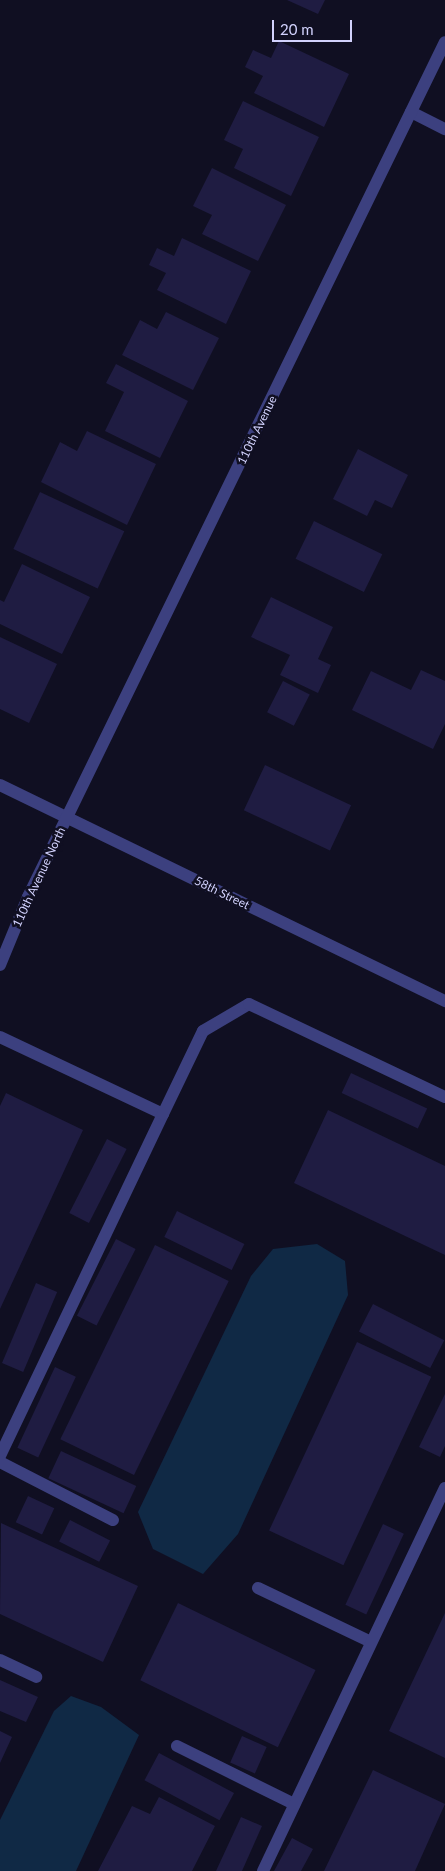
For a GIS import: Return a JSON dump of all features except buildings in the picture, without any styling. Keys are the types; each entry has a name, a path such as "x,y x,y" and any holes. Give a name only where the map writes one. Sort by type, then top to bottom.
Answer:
{"street":[{"name":"110th Avenue","path":"67,818 445,42"},
{"path":"411,112 445,129"},
{"name":"58th Street","path":"0,786 445,1001"},
{"name":"110th Avenue North","path":"0,965 67,818"},
{"path":"0,1456 203,1031 249,1004 445,1098"},
{"path":"0,1037 163,1114"},
{"path":"0,1462 113,1520"},
{"path":"263,1871 445,1488"},
{"path":"258,1588 372,1642"},
{"path":"0,1660 36,1677"},
{"path":"177,1746 294,1804"}],"water":[{"path":"317,1244 345,1261 348,1295 238,1534 203,1574 153,1549 138,1512 251,1276 273,1249"},
{"path":"71,1696 101,1707 139,1735 76,1871 0,1871 0,1820 54,1711"}]}
